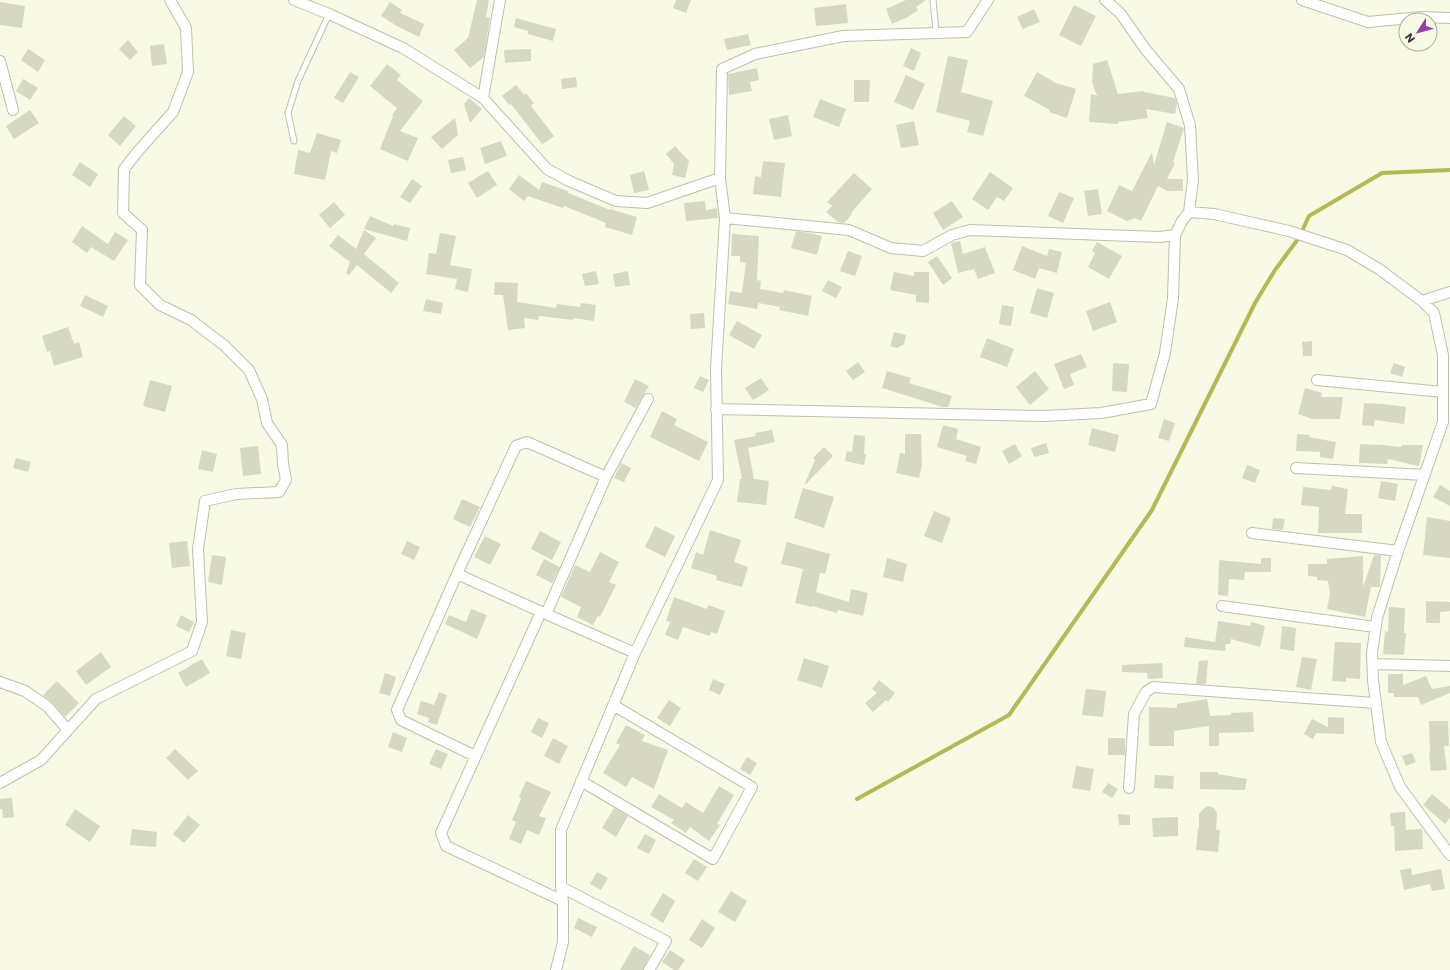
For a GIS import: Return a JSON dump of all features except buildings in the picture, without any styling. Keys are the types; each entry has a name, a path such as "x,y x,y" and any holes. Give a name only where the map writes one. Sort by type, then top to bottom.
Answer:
{"street":[{"path":"0,783 41,760 96,700 192,651 202,622 198,549 205,501 236,494 279,492 286,480 282,445 267,423 262,399 249,370 225,346 191,320 160,305 140,284 142,230 123,213 124,168 173,112 188,72 186,28 170,0"},
{"path":"294,0 329,14 403,48 483,98 547,168 569,181 616,201 647,203 720,178"},
{"path":"483,98 500,0"},
{"path":"556,970 563,942 563,901 560,887 561,830 635,653 718,480 716,369 725,218 720,178 722,68 755,54 843,36 967,32 988,0"},
{"path":"716,409 1044,416 1101,413 1151,404 1164,353 1170,314 1175,235 1188,212 1193,180 1190,124 1179,89 1146,50 1120,13 1105,0"},
{"path":"1302,0 1368,22 1422,17 1450,18"},
{"path":"0,61 13,110"},
{"path":"1188,212 1214,214 1289,231 1347,250 1379,269 1422,301 1434,313 1442,355 1443,422 1398,551 1375,627 1372,664 1381,742 1400,787 1450,855"},
{"path":"725,218 849,230 891,248 923,251 952,235 970,230 1160,237 1175,235"},
{"path":"1422,301 1450,292"},
{"path":"1318,380 1443,392"},
{"path":"563,901 446,846 440,833 475,756 544,613 606,477 648,399"},
{"path":"475,756 401,720 397,710 516,446 527,442 606,477"},
{"path":"1296,468 1425,476"},
{"path":"1252,532 1398,551"},
{"path":"457,574 635,653"},
{"path":"1222,606 1375,627"},
{"path":"1372,664 1450,666"},
{"path":"0,682 25,691 46,706 68,730"},
{"path":"1129,788 1134,714 1146,692 1153,687 1376,703"},
{"path":"581,781 713,859 752,787 613,705"},
{"path":"560,887 666,942 649,970"}],"lane":[{"path":"933,0 936,32"},
{"path":"294,141 288,113 298,81 329,14"}],"waterway":[{"path":"1303,229 1309,216 1382,173 1450,170"},
{"path":"857,799 1009,715 1152,510 1255,303 1275,270 1298,239"}]}
